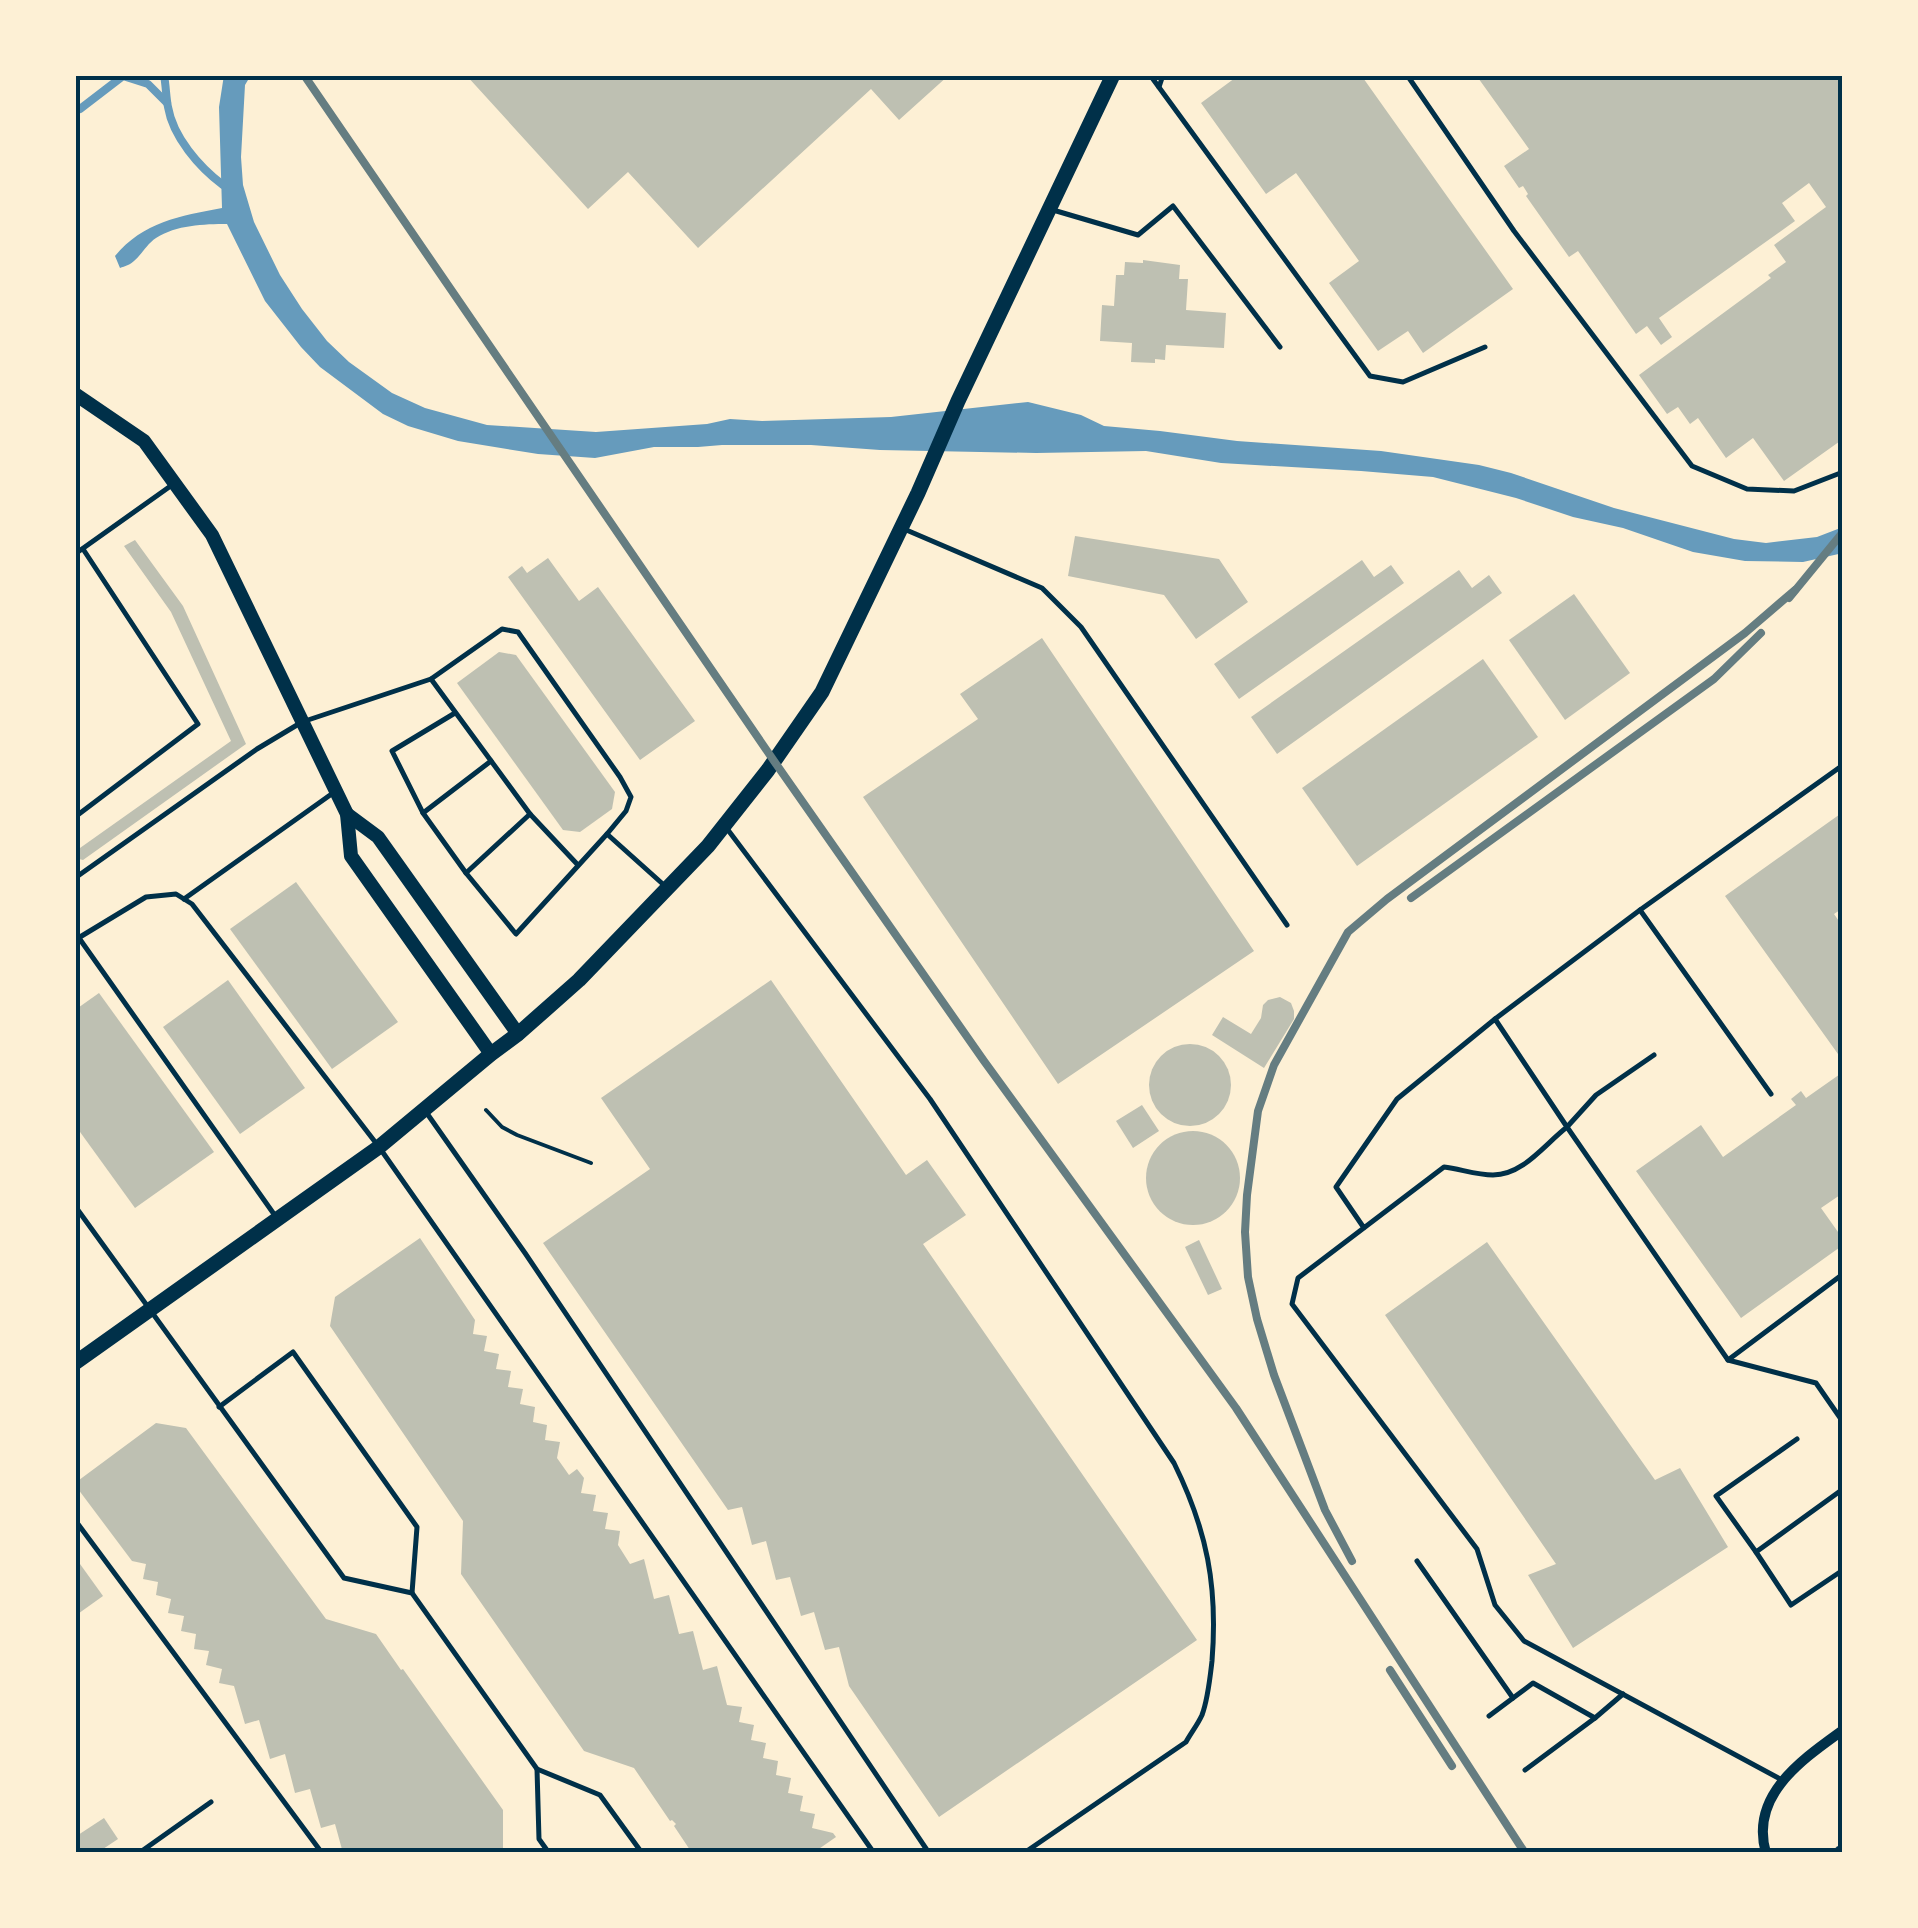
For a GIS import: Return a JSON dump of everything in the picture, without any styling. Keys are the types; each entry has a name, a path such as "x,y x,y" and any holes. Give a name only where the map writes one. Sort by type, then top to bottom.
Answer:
{"main road":[{"path":"75,1363 379,1148 518,1034 579,980 724,826 822,692 1113,75"}],"street":[{"path":"75,394 144,441 212,536 347,814 352,856 491,1054"},
{"path":"347,814 378,837 518,1034"},
{"path":"1766,1853 1764,1816 1773,1792 1815,1750 1843,1730"}],"lane":[{"path":"1150,75 1370,376 1404,382 1485,347"},
{"path":"1159,87 1163,75"},
{"path":"1406,75 1514,231 1692,466 1747,489 1794,491 1843,472"},
{"path":"1050,209 1138,235 1173,206 1280,347"},
{"path":"75,554 175,483"},
{"path":"901,528 1042,588 1081,627 1287,925"},
{"path":"75,818 198,724 83,548"},
{"path":"75,878 257,749 302,722 431,679 502,629 518,632 631,798 626,811 607,834 516,934 423,813 392,751 456,713"},
{"path":"431,679 530,814 578,864"},
{"path":"423,813 491,761"},
{"path":"1364,1228 1336,1187 1397,1100 1495,1019 1843,764"},
{"path":"184,899 336,791"},
{"path":"466,873 530,814"},
{"path":"724,826 930,1099 1163,1447 1190,1496 1206,1544 1213,1584 1214,1639 1202,1714 1186,1742 1024,1853"},
{"path":"607,834 667,888"},
{"path":"278,1219 77,939 146,897 176,894 192,904 379,1148 874,1853"},
{"path":"1640,910 1771,1094"},
{"path":"1495,1019 1728,1360 1816,1382 1843,1422"},
{"path":"1654,1055 1596,1095 1528,1164 1496,1176 1444,1167 1298,1278 1292,1304 1478,1549 1494,1605 1524,1641 1782,1780"},
{"path":"424,1110 525,1253 929,1853"},
{"path":"75,1206 344,1578 412,1593"},
{"path":"1728,1360 1843,1274"},
{"path":"219,1407 294,1352 417,1527 412,1593 536,1769 539,1839 549,1853"},
{"path":"1797,1439 1716,1496 1792,1606 1843,1570"},
{"path":"1756,1552 1843,1489"},
{"path":"75,1520 322,1853"},
{"path":"1417,1561 1513,1698"},
{"path":"1490,1716 1533,1683 1595,1718"},
{"path":"1525,1770 1624,1694"},
{"path":"536,1769 600,1795 642,1853"},
{"path":"139,1853 211,1802"}],"path":[{"path":"486,1110 502,1127 518,1135 591,1162"}],"water":[{"path":"224,75 251,75 245,85 243,185 254,222 280,275 327,341 349,362 392,393 425,408 487,425 596,432 730,419 891,417 1028,402 1081,415 1104,426 1381,451 1479,465 1614,508 1734,539 1766,543 1817,537 1843,527 1843,553 1803,562 1745,561 1693,552 1623,528 1433,477 1221,463 1146,451 1036,453 722,445 654,447 595,458 538,454 458,441 383,414 320,367 265,301 227,224 172,230 153,240 132,262 120,268 115,256 138,235 177,218 222,208 219,107"}],"building":[{"path":"466,75 949,75 899,120 871,89 698,248 628,172 588,209"},
{"path":"1233,75 1361,75 1513,289 1423,353 1408,331 1378,351 1329,283 1359,261 1296,173 1266,194 1201,103 1235,78"},
{"path":"1476,75 1843,75 1843,439 1784,481 1753,438 1726,458 1698,418 1690,424 1678,407 1667,414 1639,375 1771,278 1768,275 1786,262 1774,245 1826,207 1809,183 1782,203 1795,221 1659,318 1672,337 1661,345 1647,326 1636,334 1578,251 1569,257 1523,186 1519,188 1504,166 1529,149"},
{"path":"1125,262 1180,265 1179,279 1188,279 1186,310 1226,313 1224,348 1166,345 1165,360 1131,362 1132,343 1100,341 1102,305 1114,306 1116,275 1124,275"},
{"path":"1075,536 1219,559 1248,602 1196,639 1164,595 1068,576"},
{"path":"135,540 183,606 246,744 83,860 75,858 75,847 80,848 231,741 171,612 124,546"},
{"path":"548,558 579,601 598,587 695,721 640,760 508,577 522,566 527,573"},
{"path":"1362,560 1374,577 1391,565 1404,583 1239,699 1214,664"},
{"path":"1459,570 1472,588 1489,575 1502,593 1277,754 1251,717"},
{"path":"1574,594 1630,673 1565,720 1509,640"},
{"path":"1042,638 1254,951 1058,1084 863,797 978,719 960,694"},
{"path":"499,652 516,655 615,792 612,809 580,832 563,830 457,683"},
{"path":"1483,659 1538,737 1357,866 1302,788"},
{"path":"1843,812 1843,908 1834,914 1843,927 1843,1061 1725,896"},
{"path":"296,882 398,1022 332,1069 230,929"},
{"path":"228,980 305,1088 240,1134 163,1027"},
{"path":"771,980 906,1175 927,1160 966,1215 923,1244 1197,1640 939,1817 849,1686 839,1647 825,1650 814,1612 801,1616 790,1577 776,1580 766,1541 752,1545 742,1507 728,1510 543,1243 650,1169 601,1098"},
{"path":"99,993 214,1152 135,1208 75,1125 75,1010"},
{"path":"1280,997 1291,1003 1294,1019 1264,1068 1212,1035 1223,1017 1251,1034 1261,1018 1263,1005"},
{"path":"1190,1044 1206,1047 1219,1056 1228,1069 1228,1101 1219,1114 1206,1123 1190,1126 1174,1123 1161,1114 1152,1101 1149,1085 1152,1069 1161,1056 1174,1047"},
{"path":"1843,1072 1843,1193 1821,1208 1843,1239 1843,1245 1741,1318 1636,1171 1701,1125 1723,1157 1796,1105 1791,1099 1801,1091 1806,1098"},
{"path":"1142,1105 1159,1131 1133,1148 1116,1121"},
{"path":"1193,1131 1211,1135 1226,1145 1236,1160 1240,1178 1236,1196 1226,1211 1211,1221 1193,1225 1175,1221 1160,1211 1150,1196 1146,1178 1150,1160 1160,1145 1175,1135"},
{"path":"420,1238 475,1320 473,1334 487,1336 484,1351 499,1354 496,1369 511,1371 508,1387 523,1389 520,1404 535,1407 533,1422 547,1425 545,1440 560,1442 557,1458 569,1475 577,1469 584,1478 581,1493 596,1495 593,1511 608,1513 605,1529 620,1531 618,1545 630,1564 644,1559 654,1599 669,1595 679,1634 693,1631 703,1670 717,1666 727,1705 742,1707 739,1722 754,1725 751,1740 766,1743 763,1758 778,1761 776,1775 791,1778 788,1793 803,1796 800,1811 815,1814 812,1828 836,1837 813,1853 692,1853 676,1824 634,1768 584,1751 461,1574 463,1521 330,1326 335,1297"},
{"path":"1199,1240 1222,1289 1208,1295 1185,1247"},
{"path":"1487,1242 1655,1480 1680,1468 1728,1547 1573,1648 1528,1575 1556,1564 1385,1315"},
{"path":"156,1423 186,1428 326,1619 376,1634 503,1810 503,1853 343,1853 335,1824 321,1828 310,1789 295,1793 285,1754 270,1759 259,1720 245,1724 234,1686 219,1683 222,1669 206,1665 209,1651 194,1649 196,1634 181,1631 184,1616 168,1613 171,1599 156,1595 158,1582 143,1579 146,1564 132,1561 75,1485"},
{"path":"75,1557 103,1596 75,1616"},
{"path":"104,1818 118,1839 97,1853 75,1853 75,1837"}],"waterway":[{"path":"164,75 175,129 196,160 223,185"},
{"path":"80,109 123,76 148,84 167,103"}],"railway":[{"path":"304,75 774,761 984,1061 1236,1408 1525,1853"},
{"path":"1789,598 1843,532"},
{"path":"1352,1561 1325,1510 1274,1375 1248,1277 1247,1195 1258,1111 1274,1065 1348,932 1745,633 1795,590"},
{"path":"1411,898 1714,679 1761,633"},
{"path":"1390,1670 1452,1766"}]}
